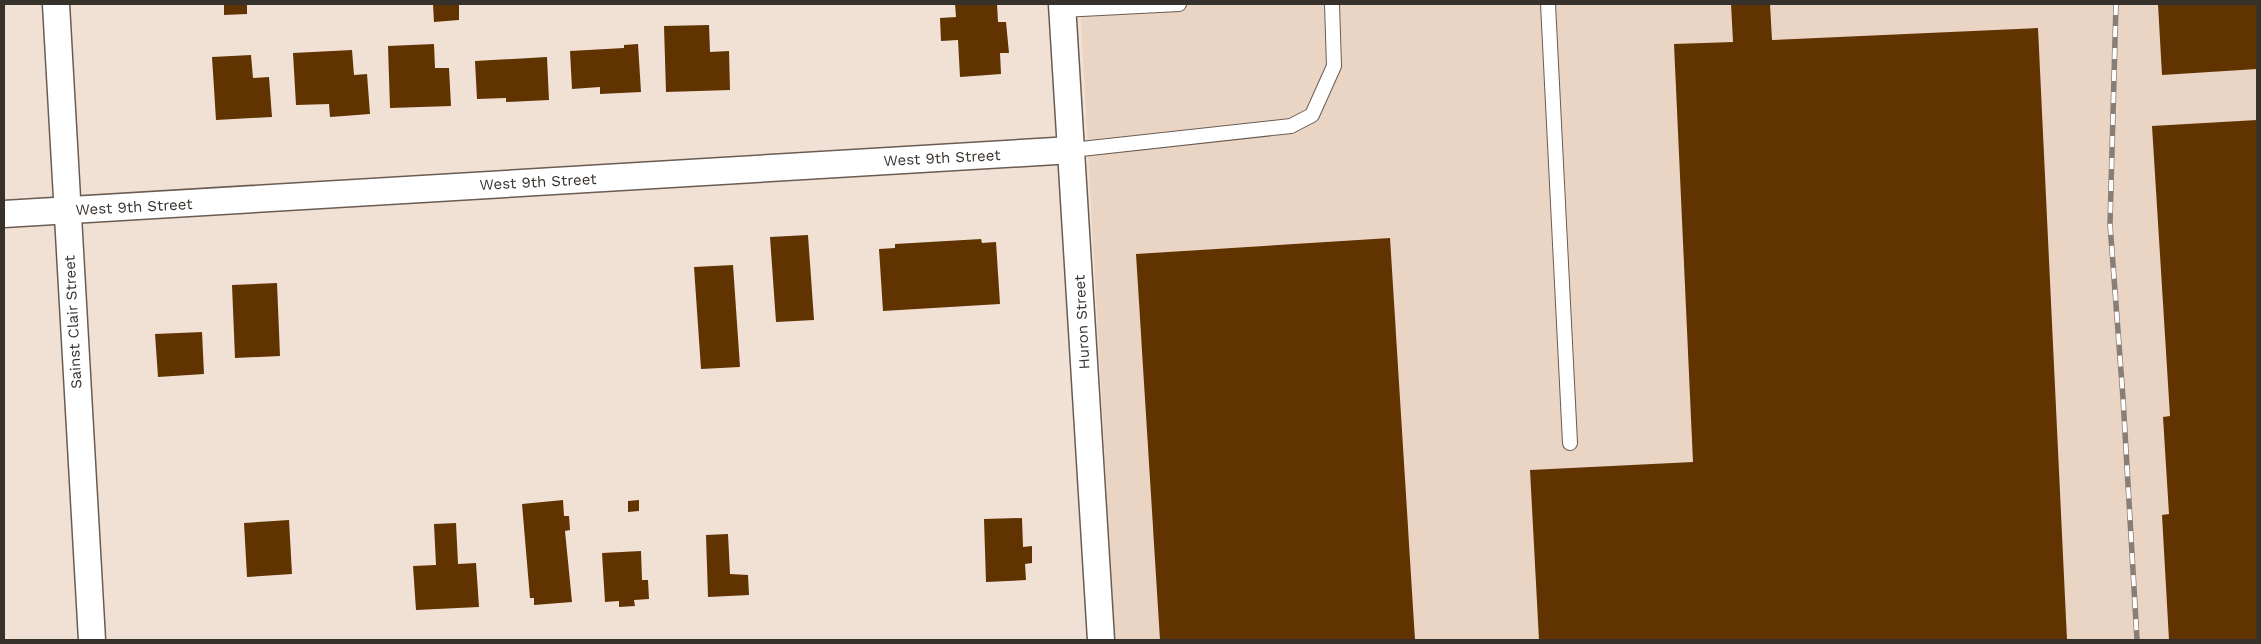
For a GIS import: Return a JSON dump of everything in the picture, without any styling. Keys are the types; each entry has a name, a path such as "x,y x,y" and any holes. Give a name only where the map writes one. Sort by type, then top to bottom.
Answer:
{"street":[{"name":"Sainst Clair Street","path":"56,4 92,640"},
{"name":"Huron Street","path":"1062,7 1101,640"},
{"name":"West 9th Street","path":"4,214 1072,150"}],"lane":[{"path":"1062,7 1179,4"},
{"path":"1072,150 1291,126 1312,114 1334,66 1332,4"},
{"path":"1548,4 1570,443"}],"shaded area":[{"path":"1080,4 2257,4 2257,640 1115,640"}],"building":[{"path":"224,4 247,4 247,14 224,15"},
{"path":"433,4 459,4 459,20 434,22"},
{"path":"955,4 997,4 998,22 1006,22 1009,53 1000,53 1001,74 960,77 958,40 941,41 940,18 956,17"},
{"path":"1731,4 1770,4 1772,40 2038,28 2067,640 1539,640 1530,470 1693,462 1674,44 1733,42"},
{"path":"2158,4 2257,4 2257,69 2162,75"},
{"path":"709,25 710,52 729,51 730,90 666,92 664,26"},
{"path":"434,44 435,68 449,68 451,106 390,108 388,46"},
{"path":"638,44 641,92 600,94 600,87 572,89 570,51 624,48 624,45"},
{"path":"352,50 354,75 367,74 370,114 330,117 329,104 296,105 293,53"},
{"path":"251,55 253,78 269,77 272,117 216,120 212,57"},
{"path":"547,57 549,100 506,102 506,98 477,99 475,61"},
{"path":"2257,120 2257,640 2169,640 2162,515 2169,514 2163,417 2170,416 2152,126"},
{"path":"808,235 814,320 776,322 770,237"},
{"path":"1390,238 1415,640 1160,640 1136,254"},
{"path":"981,239 982,243 996,242 1000,304 883,311 879,249 895,248 895,244"},
{"path":"733,265 740,367 701,369 694,267"},
{"path":"277,283 280,356 235,358 232,285"},
{"path":"202,332 204,374 158,377 155,334"},
{"path":"563,500 564,516 569,516 570,530 565,531 572,602 534,605 534,598 530,598 522,504"},
{"path":"639,500 639,511 628,512 628,501"},
{"path":"1022,518 1023,547 1032,546 1032,563 1025,564 1026,580 986,582 984,519"},
{"path":"289,520 292,574 247,577 244,523"},
{"path":"456,523 458,564 476,563 479,607 416,610 413,566 436,565 434,524"},
{"path":"728,534 730,574 748,575 749,595 708,597 706,535"},
{"path":"641,551 642,580 648,580 649,599 634,600 635,606 619,607 619,601 605,602 602,553"}],"railway":[{"path":"2116,4 2110,224 2123,398 2137,640"}]}
